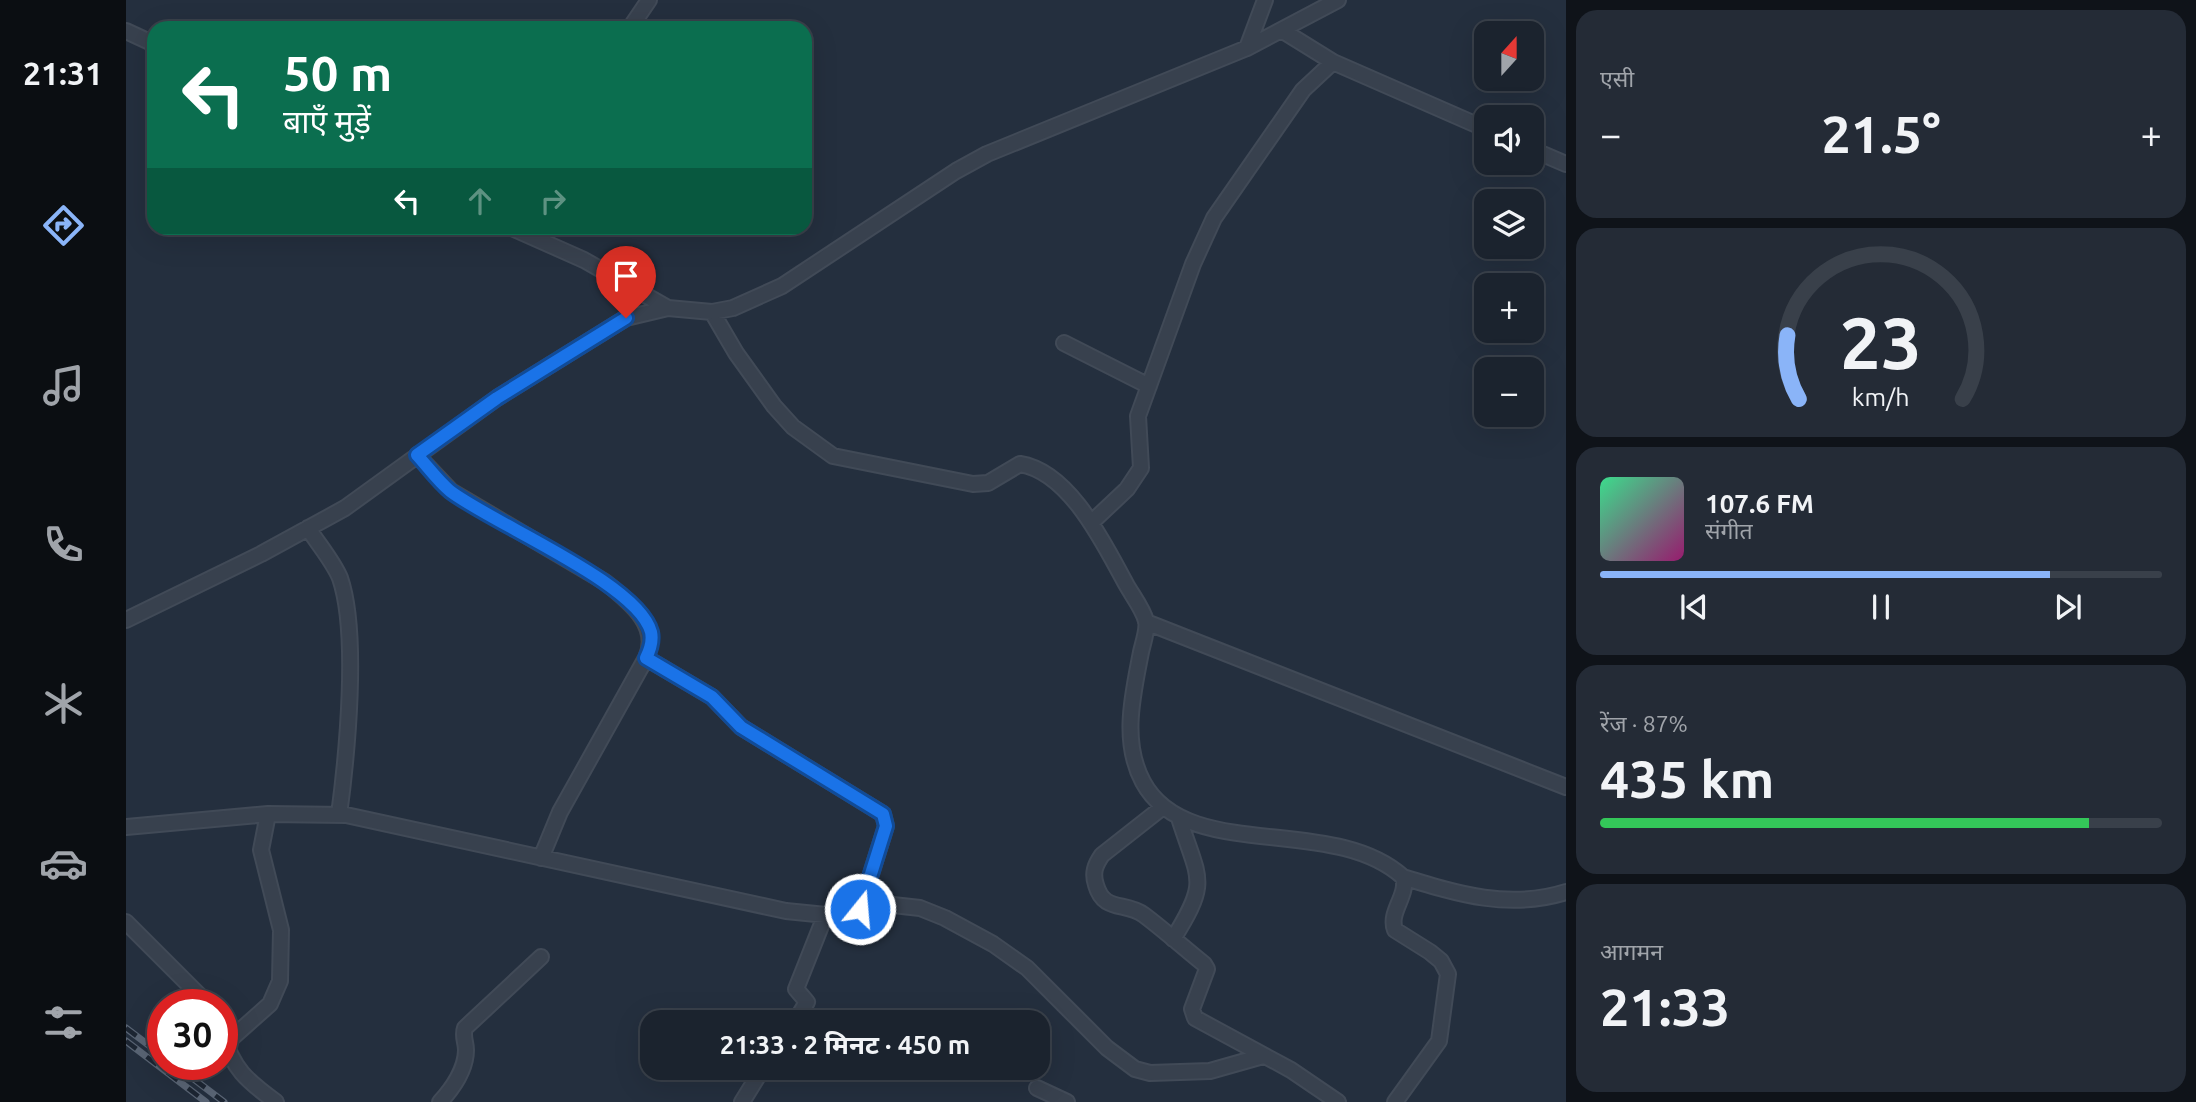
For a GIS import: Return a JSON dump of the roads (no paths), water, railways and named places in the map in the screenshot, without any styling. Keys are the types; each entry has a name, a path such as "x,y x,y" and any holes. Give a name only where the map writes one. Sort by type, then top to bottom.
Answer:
{"street":[{"path":"635,21 649,0"},
{"path":"1247,48 1265,0"},
{"path":"126,620 345,508 497,398 626,318 668,308 712,313 752,301 782,286 956,171 987,154 1247,48 1283,32 1338,0"},
{"path":"126,31 147,41"},
{"path":"1283,32 1333,62 1474,125"},
{"path":"1092,522 1127,489 1141,468 1142,456 1136,422 1193,264 1214,218 1303,90 1333,62"},
{"path":"1544,155 1566,164"},
{"path":"528,235 584,260 668,308"},
{"path":"712,313 774,406 793,428 833,456 973,484 988,483 1013,467 1028,466 1046,474 1092,522 1146,622 1129,726 1142,780 1163,807 1179,818 1216,831 1304,838 1359,854 1403,877 1468,898 1532,900 1566,892"},
{"path":"1064,343 1149,386"},
{"path":"417,455 451,491 499,522 586,568 626,600 651,631 651,647 646,658 560,812 541,859"},
{"path":"307,528 339,575 349,614 347,715 339,815"},
{"path":"1146,622 1566,787"},
{"path":"646,658 712,697 741,727 883,814 886,826 860,909"},
{"path":"1163,807 1102,855 1095,865 1093,878 1102,900 1120,909 1141,912 1207,969 1192,1009 1195,1018 1291,1070 1338,1102"},
{"path":"238,1028 270,1004 280,981 281,930 261,850 268,814"},
{"path":"126,827 268,814 339,815 786,911 825,916 893,905 920,908 993,944 1027,968 1107,1048 1135,1069 1150,1073 1210,1071 1263,1056"},
{"path":"1173,939 1193,906 1199,889 1179,818"},
{"path":"1395,1102 1439,1041 1448,974 1436,956 1395,930 1392,919 1405,886 1403,877"},
{"path":"803,1010 807,1002 796,989 825,916"},
{"path":"126,922 193,989"},
{"path":"440,1102 454,1085 465,1058 463,1033 466,1028 541,957"},
{"path":"238,1071 276,1102"},
{"path":"742,1102 756,1080"},
{"path":"1037,1088 1068,1102"}],"railway":[{"path":"126,1028 147,1044"},
{"path":"126,1041 206,1102"},
{"path":"195,1080 224,1102"}]}
